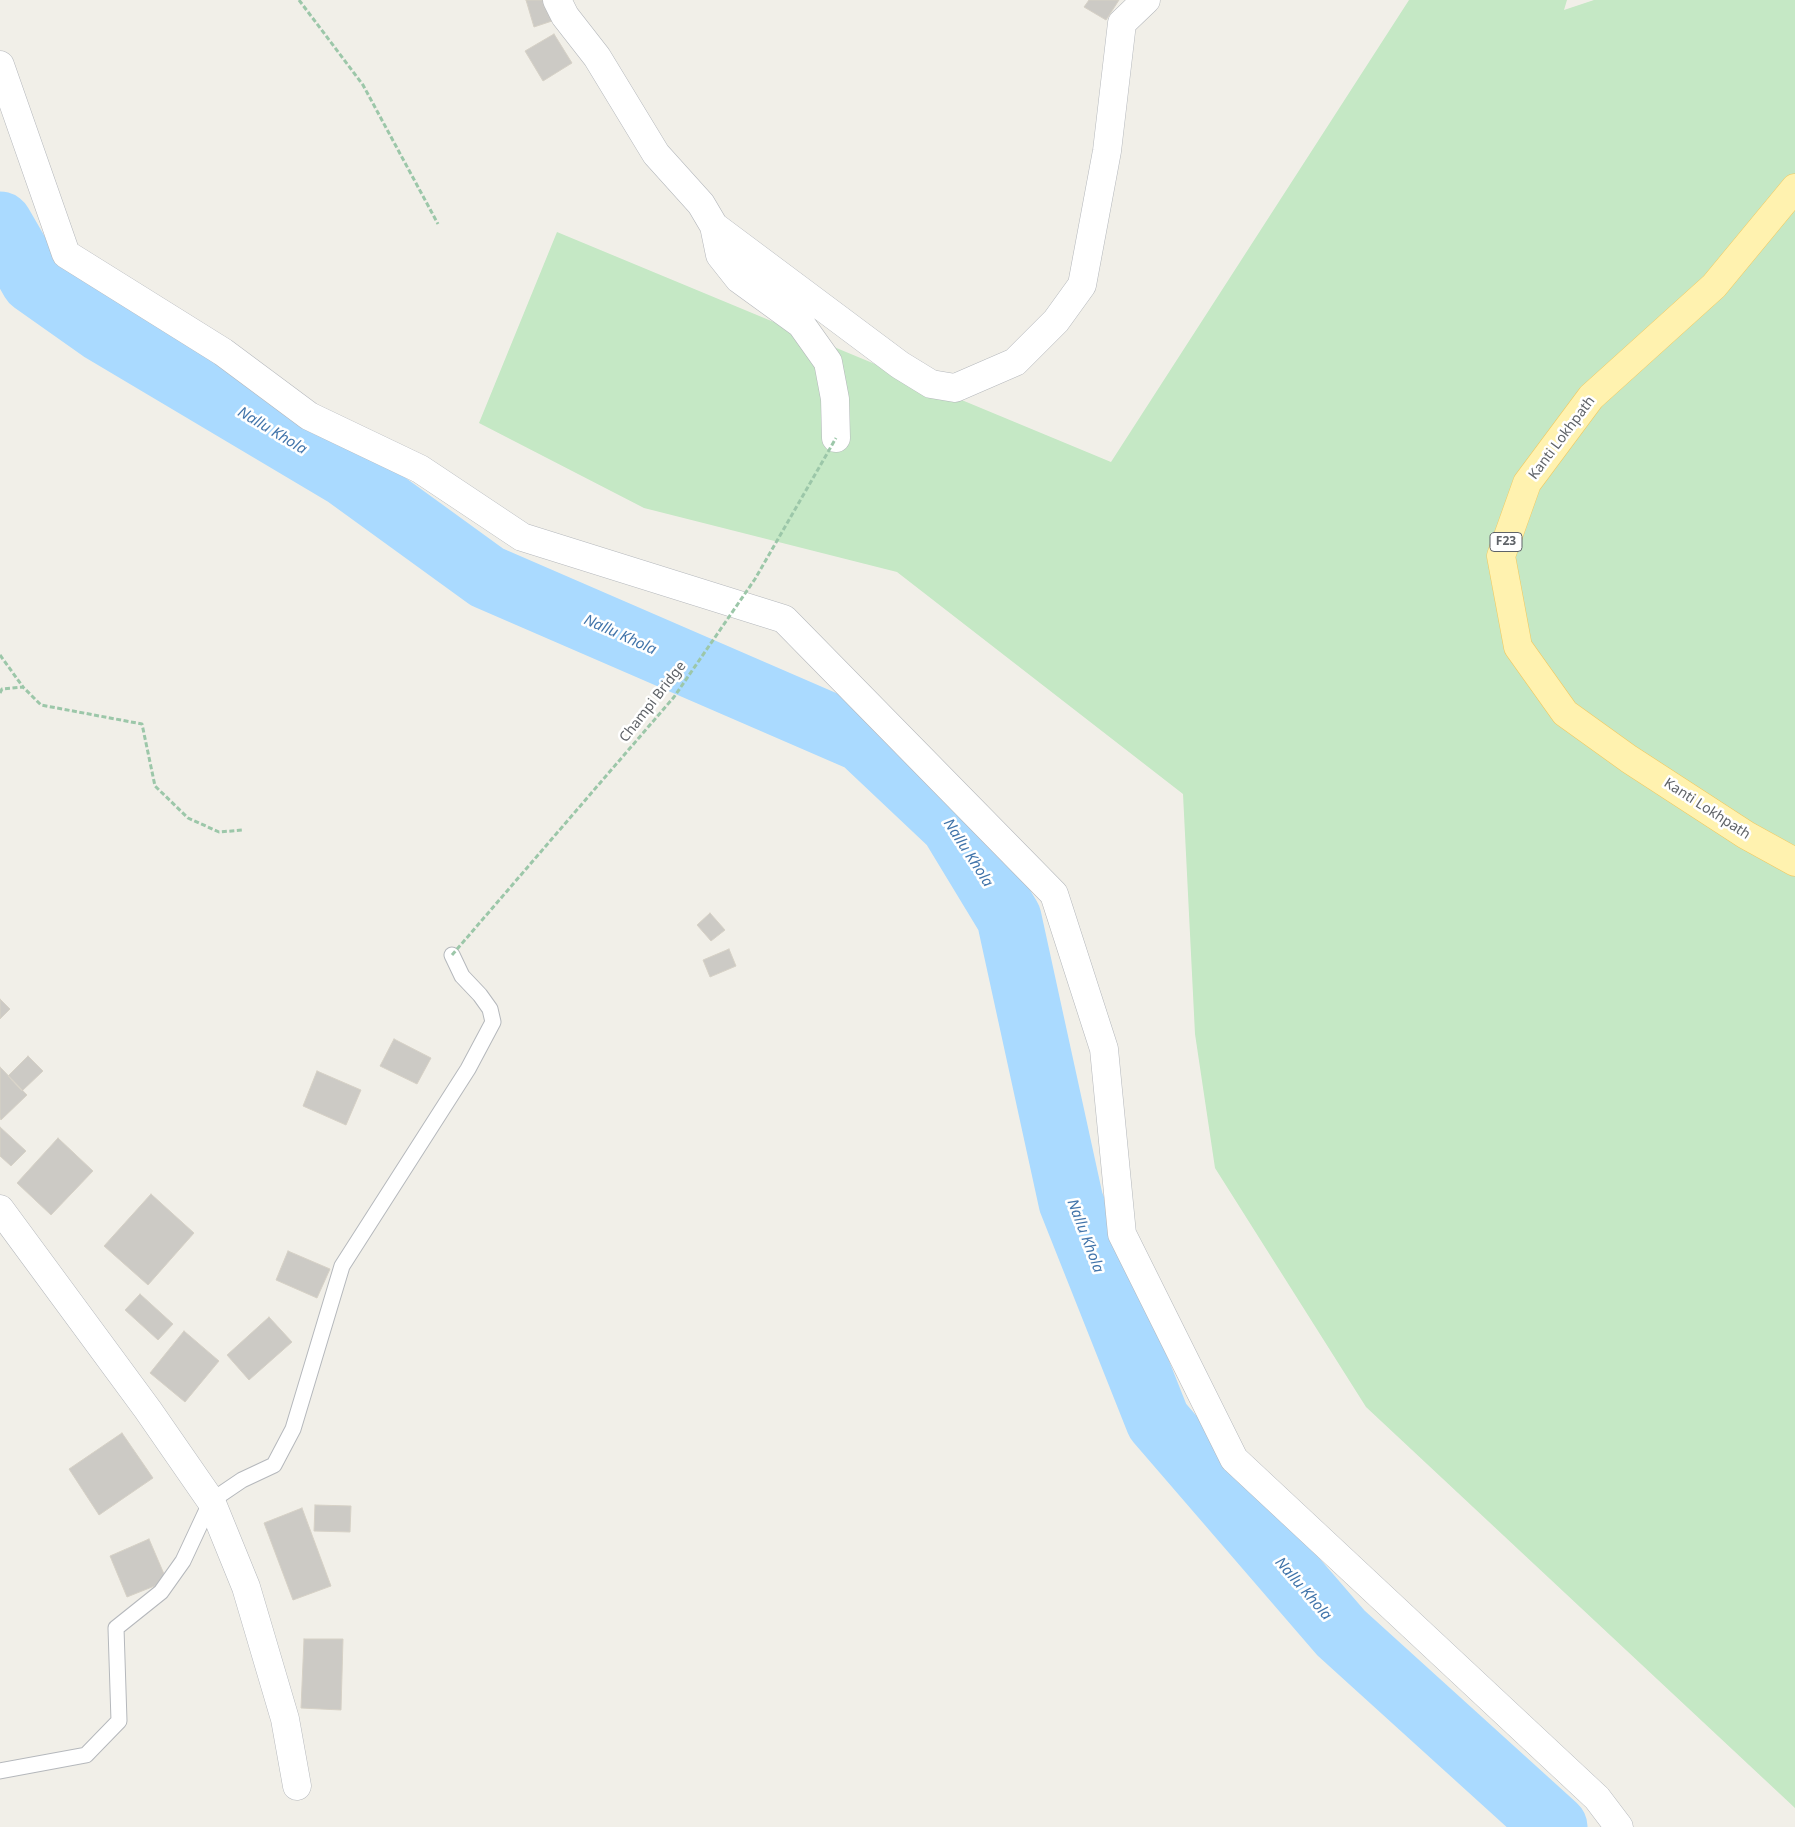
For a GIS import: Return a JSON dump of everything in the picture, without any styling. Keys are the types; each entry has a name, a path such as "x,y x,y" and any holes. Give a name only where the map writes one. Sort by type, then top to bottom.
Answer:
{"main road":[{"name":"Kanti Lokhpath","path":"1795,188 1714,286 1591,397 1527,483 1502,556 1518,647 1565,713 1629,759 1729,824 1795,862"}],"street":[{"path":"557,0 565,16 597,57 656,154 701,204 714,226 720,255 739,279 801,324 828,362 835,399 836,438"},
{"path":"714,226 900,365 931,384 955,388 1015,362 1056,321 1082,285 1108,151 1122,23 1146,0"},
{"path":"0,65 66,254 223,352 309,416 420,468 522,537 784,619 1054,894 1104,1049 1122,1234 1234,1459 1597,1798 1619,1827"},
{"path":"0,1209 148,1410 211,1501 246,1587 285,1719 297,1786"}],"lane":[{"path":"0,1772 86,1755 119,1721 116,1628 161,1592 183,1561 211,1501 242,1480 274,1465 294,1429 342,1266 468,1069 493,1022 490,1009 462,976 452,954"}],"path":[{"path":"299,0 363,85 438,224"},
{"name":"Champi Bridge","path":"452,954 674,697 755,579 836,438"},
{"path":"0,654 23,687 41,705 142,724 155,786 188,818 219,832 243,830"},
{"path":"0,693 2,689 23,687"}],"green space":[{"path":"1409,0 1567,0 1564,10 1594,0 1795,0 1795,1808 1366,1407 1215,1168 1195,1034 1183,794 897,572 644,508 479,423 557,232 1111,462"}],"building":[{"path":"526,0 546,0 552,21 534,27"},
{"path":"1089,0 1119,0 1106,20 1084,7"},
{"path":"554,34 572,63 543,81 525,51"},
{"path":"710,913 725,930 711,941 697,925"},
{"path":"729,949 736,966 710,977 703,960"},
{"path":"0,999 10,1009 0,1019"},
{"path":"394,1039 431,1058 417,1084 380,1066"},
{"path":"28,1056 43,1071 22,1091 8,1076"},
{"path":"0,1067 27,1095 1,1120 0,1118"},
{"path":"317,1071 361,1090 346,1125 303,1106"},
{"path":"0,1127 26,1151 11,1166 0,1156"},
{"path":"58,1138 93,1171 51,1215 17,1183"},
{"path":"151,1194 194,1233 148,1285 104,1246"},
{"path":"288,1251 330,1269 317,1298 276,1280"},
{"path":"140,1294 173,1324 158,1340 125,1310"},
{"path":"269,1317 292,1342 249,1380 227,1355"},
{"path":"184,1331 219,1361 185,1402 150,1373"},
{"path":"122,1433 153,1478 99,1515 69,1469"},
{"path":"315,1505 351,1506 350,1532 314,1531"},
{"path":"302,1508 331,1586 293,1600 264,1523"},
{"path":"149,1539 167,1581 127,1597 110,1556"},
{"path":"304,1639 343,1639 341,1710 301,1708"}],"waterway":[{"name":"Nallu Khola","path":"0,224 33,281 101,329 345,474 487,577 863,740 952,824 1009,918 1071,1202 1158,1421 1341,1633 1555,1827"}]}
